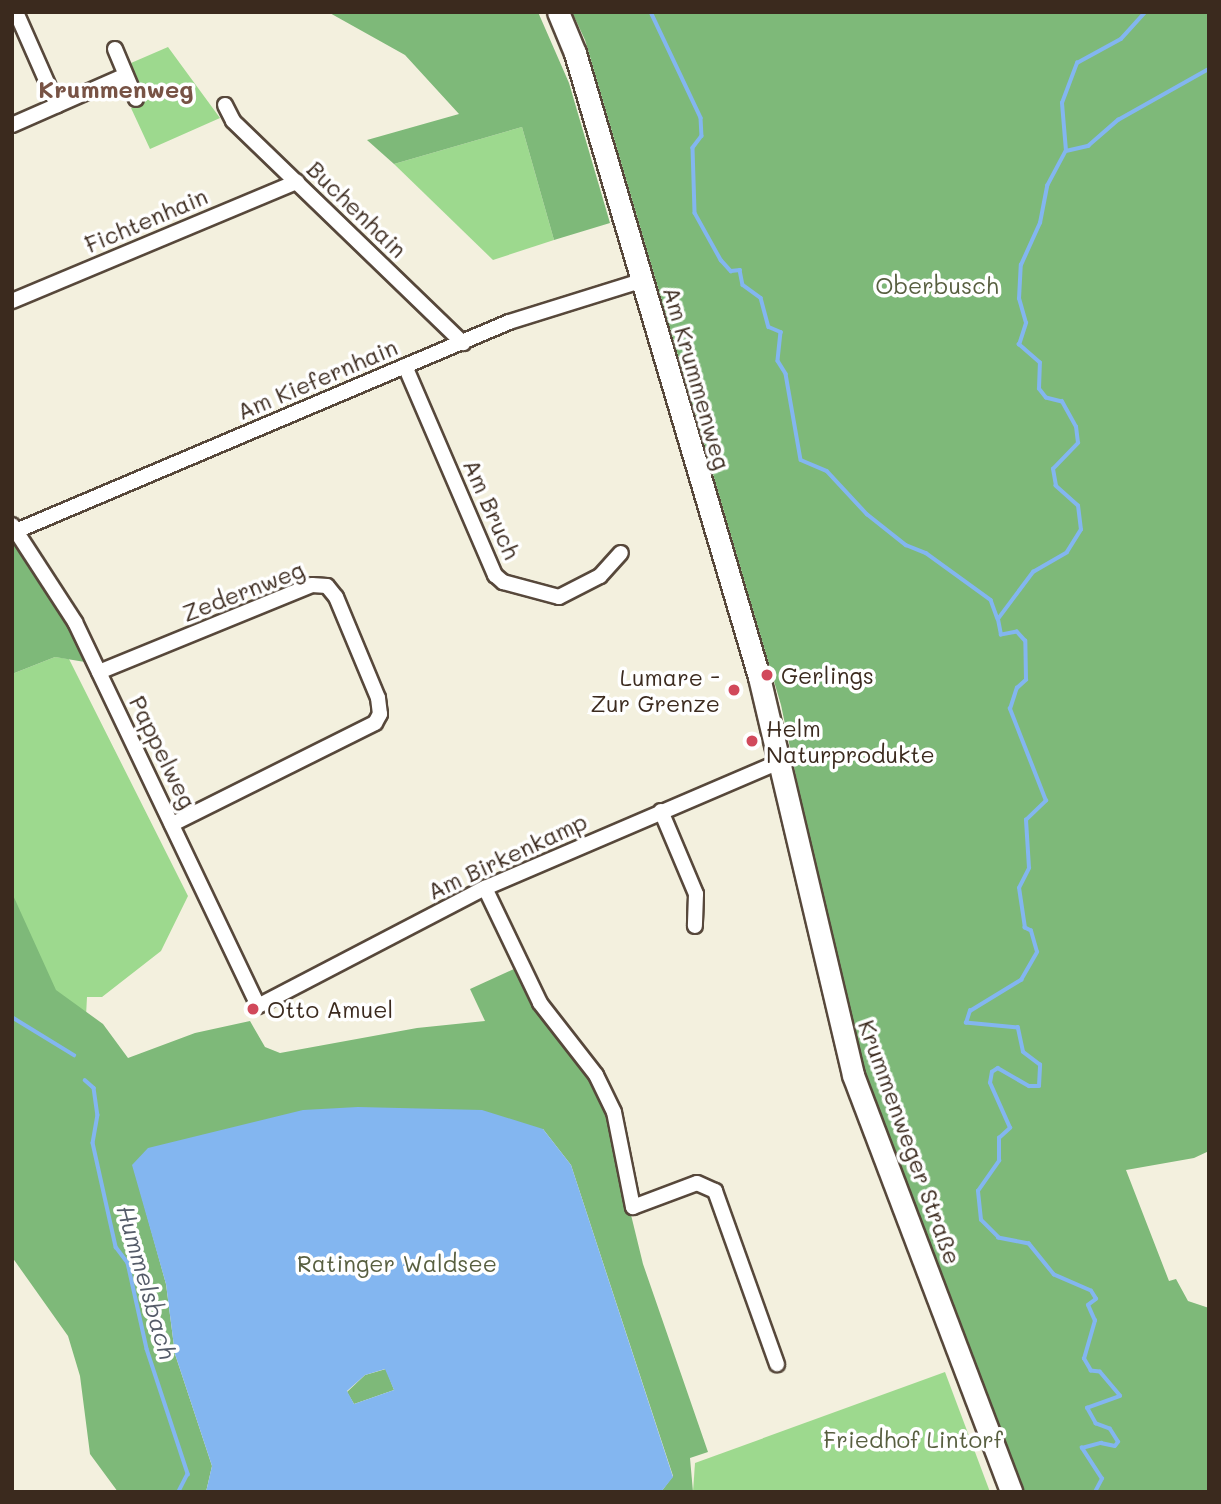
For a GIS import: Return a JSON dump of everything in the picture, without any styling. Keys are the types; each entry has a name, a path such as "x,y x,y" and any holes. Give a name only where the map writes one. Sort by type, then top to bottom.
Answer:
{"main road":[{"name":"Am Krummenweg","path":"558,12 575,53 782,761"},
{"name":"Krummenweger Straße","path":"782,761 853,1075 1011,1492"}],"street":[{"path":"16,12 57,105"},
{"path":"115,49 136,99"},
{"path":"12,125 126,75"},
{"name":"Buchenhain","path":"225,105 233,121 463,343"},
{"name":"Fichtenhain","path":"12,300 297,182"},
{"name":"Am Kiefernhain","path":"14,528 509,323 641,281"},
{"name":"Am Bruch","path":"405,366 495,575 503,582 559,597 600,576 621,553"},
{"name":"Pappelweg","path":"14,528 75,622 258,1006"},
{"name":"Zedernweg","path":"99,672 312,585 327,586 336,597 378,698 380,714 375,723 172,824"},
{"name":"Am Birkenkamp","path":"258,1006 485,888 782,761"},
{"path":"661,811 696,894 695,926"},
{"path":"485,888 540,1003 596,1075 614,1112 633,1207 696,1183 715,1191 778,1364"}],"green space":[{"path":"328,12 538,12 569,83 610,223 554,240 522,127 394,164 367,140 459,114 405,55"},
{"name":"Oberbusch","path":"572,12 1209,12 1209,1151 1194,1158 1126,1170 1169,1281 1176,1279 1188,1301 1209,1308 1209,1492 1022,1492 866,1082 848,1024 781,705 585,40"},
{"path":"168,47 220,118 150,149 131,108 146,101 131,63"},
{"path":"522,127 554,240 493,260 394,164"},
{"path":"12,541 69,627 85,662 55,657 12,674"},
{"path":"55,657 69,659 188,896 161,951 102,997 87,997 86,1016 12,1059 12,674"},
{"path":"12,893 56,990 103,1024 128,1058 195,1033 250,1021 265,1047 280,1053 417,1028 485,1021 470,989 516,968 602,1096 643,1264 708,1452 690,1458 693,1492 661,1492 673,1476 571,1165 543,1129 133,1165 166,1284 175,1354 212,1466 206,1492 118,1492 90,1454 80,1376 68,1336 12,1257"},
{"path":"386,1369 394,1390 354,1404 347,1392 365,1375"},
{"name":"Friedhof Lintorf","path":"945,1372 990,1492 693,1492 695,1463"}],"water":[{"name":"Ratinger Waldsee","path":"358,1107 482,1110 543,1129 571,1165 673,1477 661,1492 206,1492 212,1466 175,1354 166,1284 132,1165 148,1148 303,1110","holes":["385,1369 394,1390 354,1404 347,1391 365,1375"]}],"waterway":[{"path":"651,12 701,118 702,136 693,148 695,213 721,260 731,271 740,270 743,285 761,298 769,327 781,332 778,361 786,374 801,460 827,471 867,514 906,545 926,553 991,600 998,619"},
{"path":"1066,151 1062,103 1077,63 1121,39 1145,12"},
{"path":"1095,1492 1102,1479 1082,1448 1101,1443 1115,1446 1118,1442 1110,1429 1096,1424 1087,1408 1120,1396 1100,1372 1091,1371 1084,1359 1095,1321 1088,1305 1096,1299 1091,1291 1054,1275 1029,1244 999,1238 981,1220 978,1191 999,1161 999,1138 1010,1128 990,1083 992,1072 998,1068 1029,1086 1039,1086 1040,1065 1023,1052 1018,1028 966,1023 970,1011 1021,980 1037,952 1031,931 1025,928 1019,888 1029,868 1026,820 1046,801 1010,709 1017,688 1026,680 1025,641 1017,632 1001,635 998,619 1033,572 1067,552 1081,530 1078,506 1056,486 1053,469 1078,443 1076,427 1062,402 1046,398 1039,389 1040,363 1019,345 1026,323 1019,299 1021,265 1040,223 1047,186 1066,151 1088,146 1118,120 1209,69"},
{"name":"Hummelsbach","path":"12,1017 74,1055"},
{"name":"Hummelsbach","path":"85,1080 94,1088 98,1115 93,1143 116,1247 128,1263 147,1349 188,1474 179,1492"}],"place":[{"name":"Gerlings","path":"767,675"},
{"name":"Lumare - Zur Grenze","path":"734,690"},
{"name":"Helm Naturprodukte","path":"752,741"},
{"name":"Otto Amuel","path":"253,1009"}],"district":[{"name":"Krummenweg","path":"116,89"}]}
